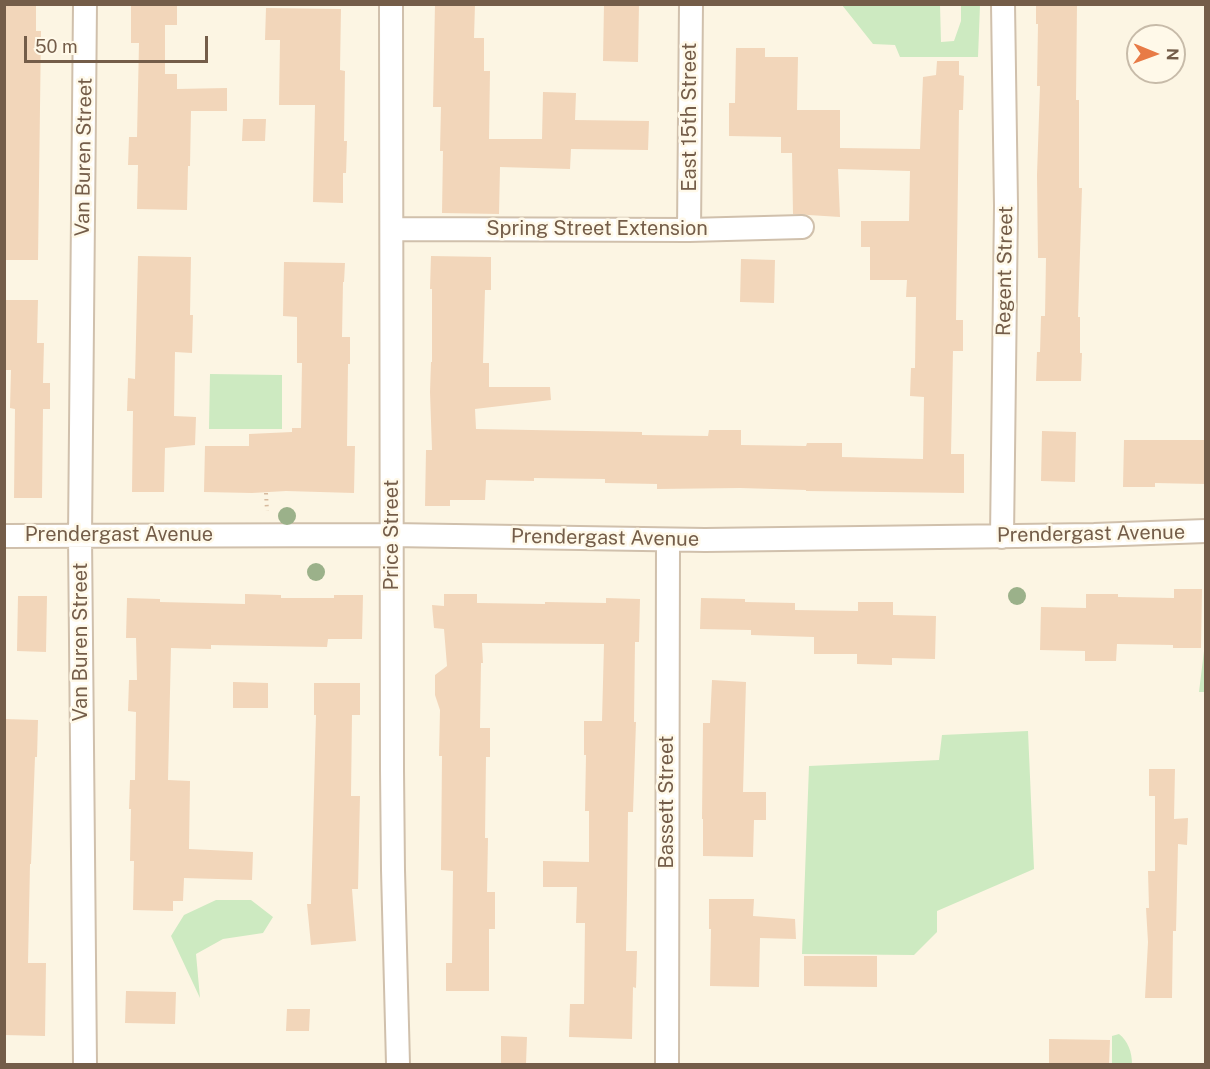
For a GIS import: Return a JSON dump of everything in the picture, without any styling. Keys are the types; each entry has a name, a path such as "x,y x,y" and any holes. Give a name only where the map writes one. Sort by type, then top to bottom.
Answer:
{"street":[{"name":"Van Buren Street","path":"85,4 80,536 85,1065"},
{"name":"Price Street","path":"391,4 393,848 398,1065"},
{"name":"East 15th Street","path":"689,230 691,4"},
{"name":"Regent Street","path":"1002,537 1006,206 1004,4"},
{"name":"Spring Street Extension","path":"392,229 689,230 802,227"},
{"name":"Prendergast Avenue","path":"4,536 392,535 668,540 1002,537 1206,531"},
{"name":"Bassett Street","path":"667,1065 668,540"}],"path":[{"path":"266,493 267,511"}],"green space":[{"path":"842,5 940,5 941,42 954,41 961,21 961,5 980,5 978,57 900,57 895,45 873,44"},
{"path":"210,374 282,375 282,429 209,429"},
{"path":"1204,651 1205,692 1199,692"},
{"path":"1028,731 1034,869 937,911 937,932 914,955 802,954 809,766 939,760 942,735"},
{"path":"216,900 251,900 273,917 263,933 223,939 196,954 200,998 171,936 184,915"},
{"path":"1119,1034 1129,1047 1132,1064 1112,1064 1112,1036"}],"building":[{"path":"4,4 36,4 36,31 41,31 38,260 4,260"},
{"path":"131,4 177,4 177,25 165,25 165,74 177,74 177,89 227,88 227,111 191,111 187,210 137,209 138,165 128,165 129,137 137,137 139,43 131,43"},
{"path":"435,4 475,4 474,38 484,38 484,71 490,71 489,139 542,139 543,92 576,93 575,120 649,121 648,150 571,149 570,169 500,167 499,214 442,213 441,107 433,107"},
{"path":"604,4 639,4 638,62 603,61"},
{"path":"1036,4 1077,4 1076,100 1079,100 1079,188 1082,188 1078,317 1080,317 1080,353 1082,353 1081,381 1036,381 1041,316 1045,316 1046,258 1038,258 1037,175 1040,86 1037,86"},
{"path":"266,8 341,9 340,70 345,71 344,141 347,141 346,173 343,173 343,203 313,202 315,105 279,105 280,40 265,40"},
{"path":"736,48 765,48 765,57 798,57 797,110 840,110 840,148 920,149 923,77 936,75 937,61 959,61 959,75 964,76 963,110 959,110 956,320 963,320 963,351 953,351 951,454 964,454 964,493 740,488 657,489 657,484 605,483 605,479 534,478 534,481 486,480 485,500 450,500 450,506 425,506 426,450 432,450 431,256 491,257 491,290 485,290 483,363 489,363 489,387 550,387 551,400 475,409 476,429 642,432 642,435 708,436 709,430 741,430 741,445 806,446 807,443 842,443 842,457 923,459 924,397 910,396 911,368 915,368 916,297 906,297 907,280 870,280 870,247 861,247 861,221 909,221 910,171 838,169 840,217 793,214 792,153 781,153 781,137 729,136 729,103 735,103"},
{"path":"243,119 266,119 265,141 242,141"},
{"path":"138,256 191,257 192,353 175,352 174,416 196,417 195,445 165,448 164,492 132,492 133,411 127,411 128,378 135,379"},
{"path":"741,259 775,260 774,303 740,302"},
{"path":"284,262 345,263 342,337 350,337 347,446 355,446 354,493 204,492 205,446 249,446 249,434 292,432 292,428 301,428 302,363 297,363 297,317 283,316"},
{"path":"4,300 38,300 37,343 44,343 43,383 50,383 50,409 43,409 42,498 14,498 15,409 10,408 11,370 4,370"},
{"path":"1042,431 1076,432 1075,482 1041,481"},
{"path":"1124,440 1206,440 1206,484 1155,483 1155,487 1123,487"},
{"path":"1174,589 1202,589 1201,648 1117,644 1116,661 1085,661 1085,651 1040,650 1041,607 1086,608 1086,594 1174,598"},
{"path":"245,594 281,595 281,598 334,598 334,595 363,595 362,639 328,639 327,647 211,645 211,649 171,648 168,780 190,781 189,849 253,852 252,880 184,878 183,901 173,901 173,911 133,910 134,861 130,861 131,809 129,809 130,780 135,780 136,712 128,711 129,680 137,680 136,638 126,638 127,598 160,599 160,602 245,604"},
{"path":"444,594 477,594 477,603 606,603 606,598 640,599 639,642 635,642 634,722 636,722 633,812 628,812 626,951 637,951 636,988 633,987 632,1039 569,1037 570,1004 584,1004 585,923 576,923 577,887 543,887 543,861 589,862 589,811 585,811 584,721 602,721 604,644 482,643 480,728 490,728 490,757 486,757 487,892 495,892 495,929 489,929 489,991 446,991 446,963 452,963 453,871 441,870 442,756 439,756 440,710 435,695 435,675 447,666 444,629 434,628 432,605 444,606"},
{"path":"18,596 47,596 46,652 17,651"},
{"path":"701,598 795,603 795,610 858,611 858,602 893,602 893,615 936,616 935,659 892,658 892,665 857,664 857,654 814,654 814,637 751,635 751,630 700,629"},
{"path":"712,680 746,682 743,792 766,792 766,820 754,820 753,857 703,856 703,723 710,723"},
{"path":"233,682 268,683 268,708 233,708"},
{"path":"314,683 360,683 360,715 352,715 351,796 360,796 358,889 352,889 356,941 311,945 307,904 311,904 316,715 314,715"},
{"path":"4,719 38,720 30,864 28,963 46,963 45,1036 4,1035"},
{"path":"1149,769 1175,769 1174,819 1188,818 1187,845 1178,844 1172,998 1145,998 1148,942 1146,908 1149,908 1148,871 1155,871 1155,796 1149,796"},
{"path":"709,899 754,899 753,916 795,919 796,939 760,938 759,987 710,986"},
{"path":"804,956 877,956 877,987 804,986"},
{"path":"126,991 176,992 175,1024 125,1023"},
{"path":"287,1009 310,1009 309,1031 286,1031"},
{"path":"501,1036 527,1037 526,1064 501,1063"},
{"path":"1049,1039 1110,1040 1109,1065 1049,1065"}]}
